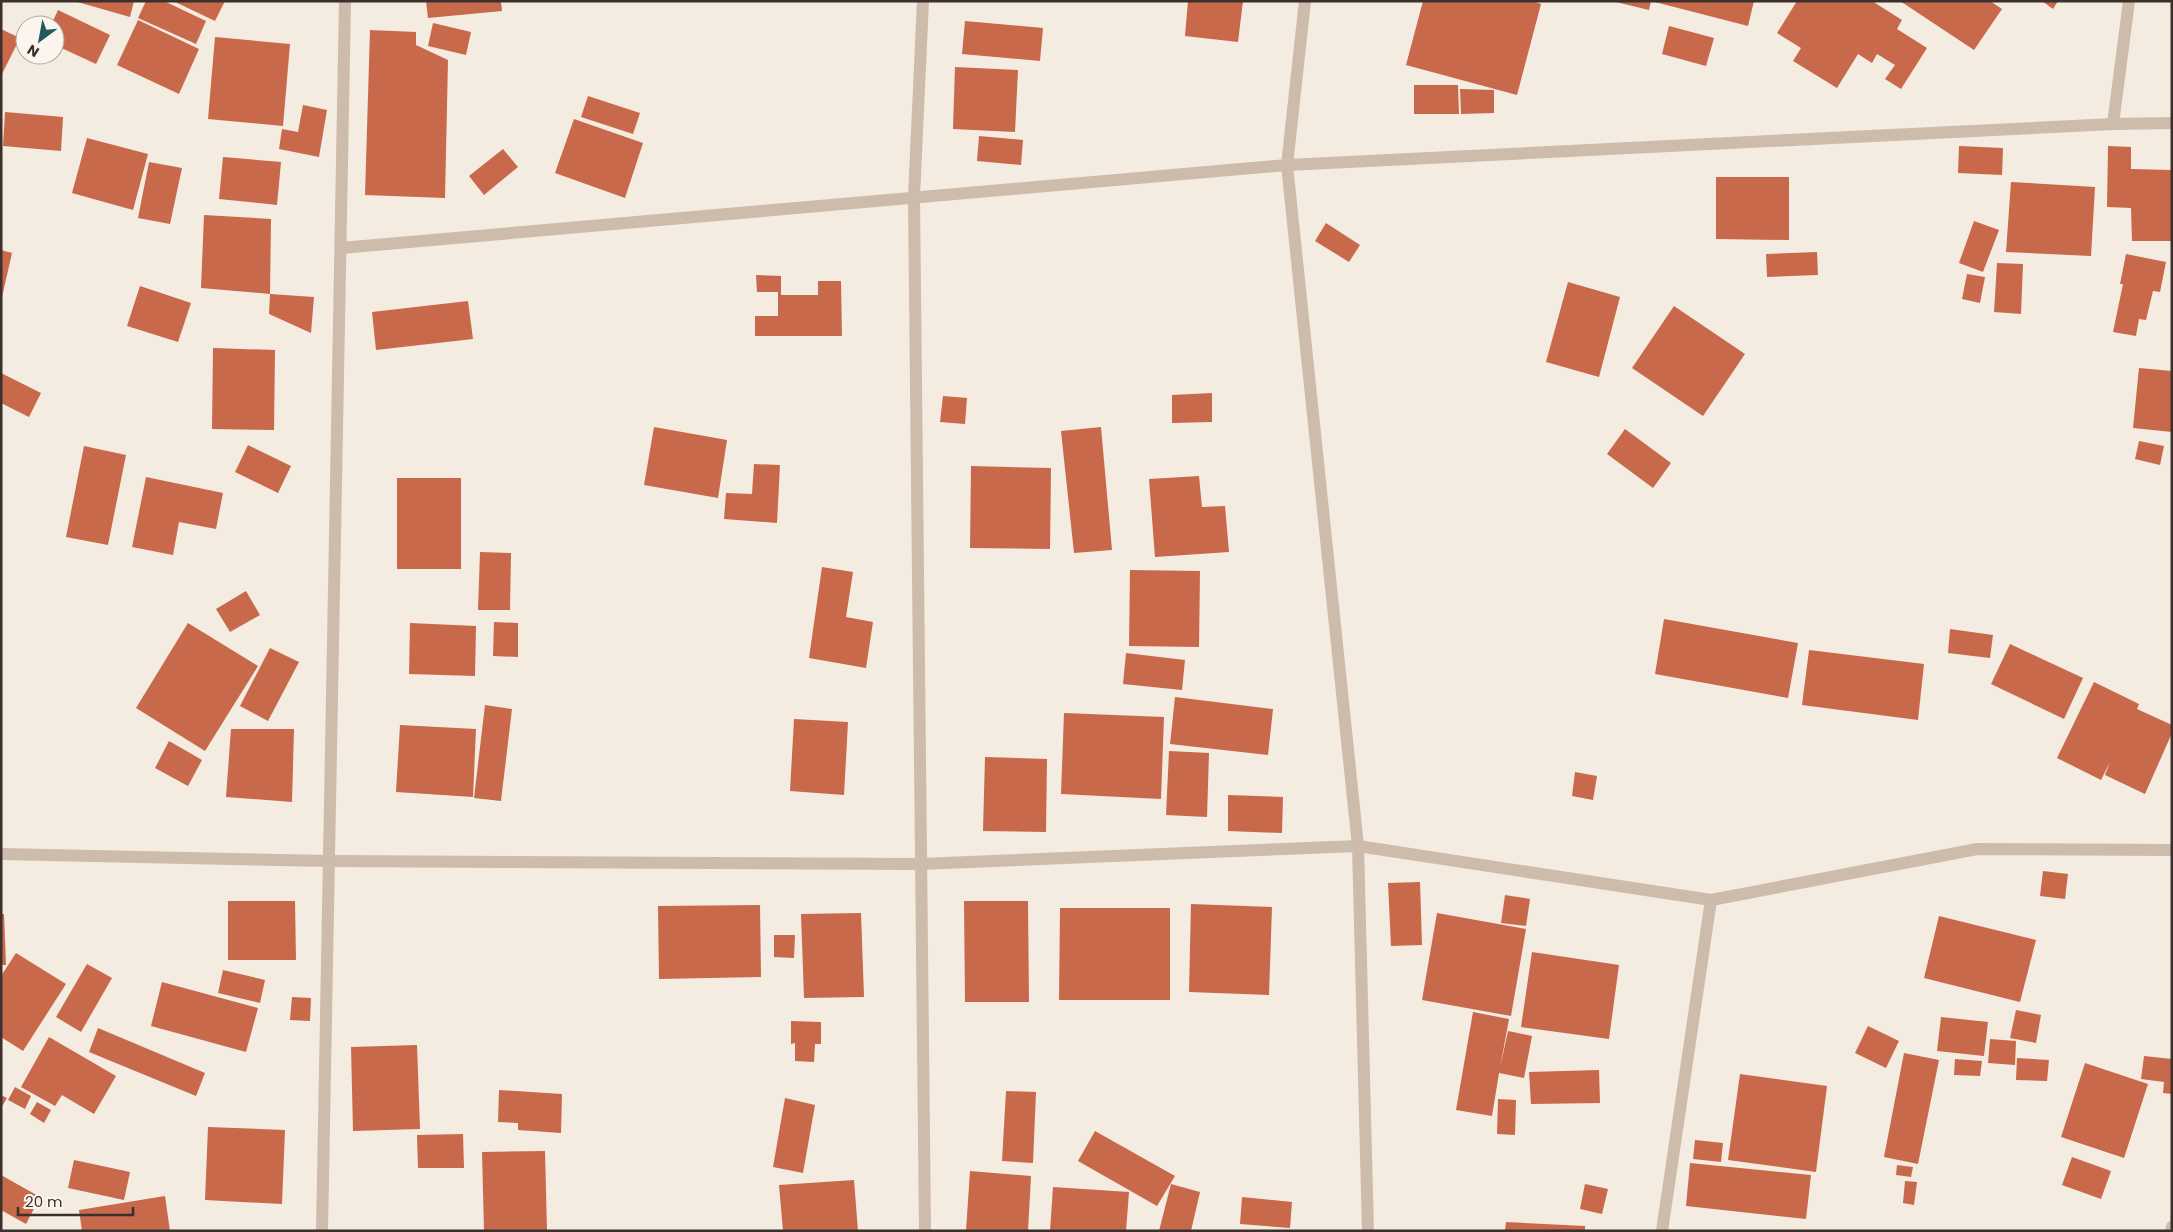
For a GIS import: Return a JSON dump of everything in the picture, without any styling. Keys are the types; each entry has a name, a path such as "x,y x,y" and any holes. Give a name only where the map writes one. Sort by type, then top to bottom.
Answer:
{"street":[{"path":"322,1231 345,1"},
{"path":"923,1 914,197 925,1231"},
{"path":"1305,1 1287,164 1358,846 1368,1231"},
{"path":"2113,124 2129,1"},
{"path":"340,248 1287,164 2113,124 2172,123"},
{"path":"1,854 329,862 920,864 1358,846 1711,900 1977,849 2172,850"},
{"path":"1662,1231 1711,900"}],"building":[{"path":"74,1 134,1 130,17"},
{"path":"146,1 164,1 206,21 196,44 138,18"},
{"path":"173,1 225,1 215,21"},
{"path":"426,1 501,1 502,11 428,18"},
{"path":"1188,1 1243,1 1238,42 1185,36"},
{"path":"1423,1 1532,1 1541,4 1517,95 1406,65"},
{"path":"1651,1 1754,1 1748,26"},
{"path":"1651,1 1649,10 1616,2"},
{"path":"1797,1 1872,1 1902,20 1897,29 1927,48 1901,89 1885,79 1895,65 1877,54 1872,63 1858,54 1837,88 1793,61 1801,48 1777,33"},
{"path":"1900,1 1990,1 2002,9 1974,50"},
{"path":"2042,1 2058,1 2053,9"},
{"path":"58,10 110,35 96,64 65,50 65,15 56,15"},
{"path":"138,20 199,49 179,94 117,65"},
{"path":"965,21 1043,28 1040,61 962,54"},
{"path":"433,23 471,32 466,55 428,46"},
{"path":"1669,26 1714,38 1706,66 1662,54"},
{"path":"1,29 15,36 15,48 1,76"},
{"path":"370,30 416,32 416,45 448,60 445,198 365,195"},
{"path":"215,37 290,44 283,126 208,119"},
{"path":"955,67 1018,70 1015,132 953,129"},
{"path":"1414,85 1458,85 1459,114 1414,114"},
{"path":"1460,89 1494,90 1494,113 1461,114"},
{"path":"588,96 640,113 633,134 581,117"},
{"path":"303,105 327,110 319,157 279,149 282,129 298,132"},
{"path":"5,112 63,117 61,151 3,146"},
{"path":"574,119 643,143 625,198 555,173"},
{"path":"979,136 1023,140 1021,165 977,161"},
{"path":"87,138 148,154 133,210 72,193"},
{"path":"1959,146 2003,148 2002,175 1958,173"},
{"path":"2108,146 2131,147 2131,169 2172,170 2172,241 2132,241 2131,208 2107,207"},
{"path":"503,149 518,167 484,195 469,176"},
{"path":"223,157 281,162 277,205 219,199"},
{"path":"149,162 182,168 170,224 138,218"},
{"path":"1716,177 1789,177 1789,240 1716,239"},
{"path":"2011,182 2095,187 2091,256 2006,252"},
{"path":"204,215 271,219 270,294 201,288"},
{"path":"1974,221 1999,230 1983,272 1959,263"},
{"path":"1326,223 1360,245 1349,262 1315,241"},
{"path":"1,250 12,253 2,297 1,297"},
{"path":"1817,252 1818,275 1767,277 1766,254"},
{"path":"2126,254 2166,262 2160,292 2153,291 2146,320 2139,319 2136,336 2113,332 2123,284 2120,284"},
{"path":"1997,263 2023,264 2021,314 1994,312"},
{"path":"1967,274 1985,277 1980,303 1962,299"},
{"path":"756,275 781,276 781,295 818,295 818,281 841,281 842,336 755,336 755,316 778,316 778,292 757,292"},
{"path":"1568,282 1620,297 1599,377 1546,362"},
{"path":"140,286 191,303 178,342 127,326"},
{"path":"270,294 314,297 311,333 269,314"},
{"path":"468,301 473,339 376,350 372,312"},
{"path":"1674,306 1745,354 1703,416 1632,368"},
{"path":"213,348 275,350 274,430 212,429"},
{"path":"2139,368 2172,371 2172,432 2133,428"},
{"path":"1,373 41,393 29,417 1,403"},
{"path":"1212,393 1212,422 1172,423 1172,395"},
{"path":"943,396 967,398 965,424 940,422"},
{"path":"654,427 727,440 718,498 644,485"},
{"path":"1101,427 1112,550 1074,553 1061,431"},
{"path":"1625,429 1671,463 1653,488 1607,454"},
{"path":"2139,441 2164,446 2160,465 2135,459"},
{"path":"248,445 291,466 278,493 235,472"},
{"path":"84,446 126,455 108,545 66,537"},
{"path":"754,464 780,465 777,523 724,519 726,493 752,494"},
{"path":"971,466 1051,468 1050,549 970,548"},
{"path":"1199,476 1202,507 1225,506 1229,552 1155,557 1149,479"},
{"path":"146,477 223,493 216,529 179,522 173,555 132,547"},
{"path":"397,478 461,478 461,569 397,569"},
{"path":"480,552 511,553 510,610 478,610"},
{"path":"822,567 853,572 846,617 873,622 866,668 809,658"},
{"path":"1130,570 1200,571 1199,647 1129,646"},
{"path":"246,591 260,615 230,632 216,609"},
{"path":"1664,619 1798,643 1788,698 1655,674"},
{"path":"494,622 518,623 518,657 493,656"},
{"path":"188,623 258,666 205,751 136,708"},
{"path":"410,623 476,626 475,676 409,674"},
{"path":"1950,629 1993,635 1990,658 1948,653"},
{"path":"2010,644 2083,678 2064,719 1991,684"},
{"path":"270,648 299,662 268,721 240,706"},
{"path":"1809,650 1924,664 1918,720 1802,705"},
{"path":"1126,653 1185,660 1182,690 1123,684"},
{"path":"2094,682 2139,704 2137,709 2172,725 2172,733 2145,794 2105,775 2110,762 2101,780 2057,758"},
{"path":"1175,697 1273,709 1268,755 1170,744"},
{"path":"485,705 512,709 501,801 474,798"},
{"path":"1064,713 1164,717 1161,799 1061,794"},
{"path":"794,719 848,722 844,795 790,791"},
{"path":"400,725 476,729 473,797 396,792"},
{"path":"231,729 294,729 292,802 226,797"},
{"path":"169,741 202,760 188,786 155,768"},
{"path":"1169,751 1209,753 1207,817 1166,815"},
{"path":"985,757 1047,759 1046,832 983,831"},
{"path":"1575,772 1597,776 1593,800 1572,796"},
{"path":"1228,795 1283,797 1282,833 1228,831"},
{"path":"2043,871 2068,874 2065,899 2040,896"},
{"path":"1420,882 1422,945 1391,946 1388,883"},
{"path":"1505,895 1530,899 1526,926 1501,923"},
{"path":"228,901 295,901 296,960 228,960"},
{"path":"964,901 1028,901 1029,1002 965,1002"},
{"path":"1191,904 1272,907 1269,995 1189,992"},
{"path":"760,905 761,977 659,979 658,906"},
{"path":"1060,908 1170,908 1170,1000 1059,1000"},
{"path":"861,913 864,997 804,998 801,914"},
{"path":"1437,913 1526,929 1511,1016 1422,1000"},
{"path":"1,914 4,914 6,965 1,965"},
{"path":"1939,916 2036,940 2020,1002 1924,978"},
{"path":"774,935 795,935 794,958 774,957"},
{"path":"1532,952 1619,965 1609,1039 1521,1027"},
{"path":"16,953 66,984 23,1051 1,1037 1,976"},
{"path":"87,964 112,978 81,1032 56,1017"},
{"path":"223,970 265,980 260,1003 218,993"},
{"path":"162,982 258,1008 246,1052 151,1026"},
{"path":"292,997 311,998 310,1021 290,1020"},
{"path":"2016,1010 2041,1015 2036,1043 2010,1038"},
{"path":"1473,1012 1509,1019 1500,1068 1508,1031 1532,1036 1524,1078 1499,1073 1492,1116 1456,1110"},
{"path":"1941,1017 1988,1022 1984,1056 1937,1051"},
{"path":"791,1021 821,1022 821,1044 815,1044 814,1062 795,1061 795,1043 791,1044"},
{"path":"1868,1026 1899,1041 1886,1068 1855,1053"},
{"path":"98,1028 205,1073 196,1096 89,1052"},
{"path":"49,1037 116,1076 94,1114 62,1095 55,1106 21,1087"},
{"path":"1990,1039 2016,1041 2015,1065 1988,1063"},
{"path":"417,1045 420,1129 353,1131 351,1047"},
{"path":"1904,1053 1939,1060 1918,1164 1884,1157"},
{"path":"2144,1056 2172,1059 2172,1094 2163,1093 2164,1082 2141,1079"},
{"path":"2017,1058 2049,1060 2047,1081 2016,1080"},
{"path":"1955,1059 1982,1061 1980,1076 1954,1075"},
{"path":"2085,1063 2148,1084 2124,1158 2061,1137"},
{"path":"1599,1070 1600,1103 1531,1104 1529,1072"},
{"path":"1740,1074 1827,1086 1816,1172 1728,1160"},
{"path":"15,1087 31,1096 25,1109 8,1100"},
{"path":"499,1090 562,1094 561,1133 518,1130 518,1123 498,1122"},
{"path":"1006,1091 1036,1092 1033,1163 1002,1161"},
{"path":"1,1095 7,1098 1,1108"},
{"path":"785,1098 815,1105 803,1173 773,1167"},
{"path":"1498,1099 1516,1100 1515,1135 1497,1134"},
{"path":"37,1102 51,1110 44,1123 30,1114"},
{"path":"208,1127 285,1130 282,1204 205,1200"},
{"path":"1095,1131 1175,1176 1157,1206 1078,1161"},
{"path":"463,1134 464,1168 418,1168 417,1135"},
{"path":"1695,1140 1723,1143 1721,1162 1693,1159"},
{"path":"545,1151 547,1231 484,1231 482,1152"},
{"path":"2072,1157 2111,1171 2101,1199 2062,1185"},
{"path":"74,1160 130,1172 124,1200 68,1188"},
{"path":"1690,1163 1811,1175 1806,1219 1686,1206"},
{"path":"1897,1165 1913,1167 1911,1177 1896,1175"},
{"path":"970,1171 1031,1176 1028,1231 966,1231"},
{"path":"1,1175 40,1197 26,1224 1,1210"},
{"path":"854,1180 858,1231 783,1231 779,1185"},
{"path":"1905,1181 1917,1182 1914,1205 1903,1203"},
{"path":"1171,1184 1200,1192 1191,1231 1159,1231"},
{"path":"1585,1184 1608,1189 1602,1214 1580,1209"},
{"path":"1053,1187 1129,1192 1126,1231 1050,1231"},
{"path":"165,1196 170,1231 82,1231 79,1210"},
{"path":"1242,1197 1292,1202 1290,1228 1240,1224"},
{"path":"1506,1222 1585,1226 1585,1231 1505,1231"}]}
